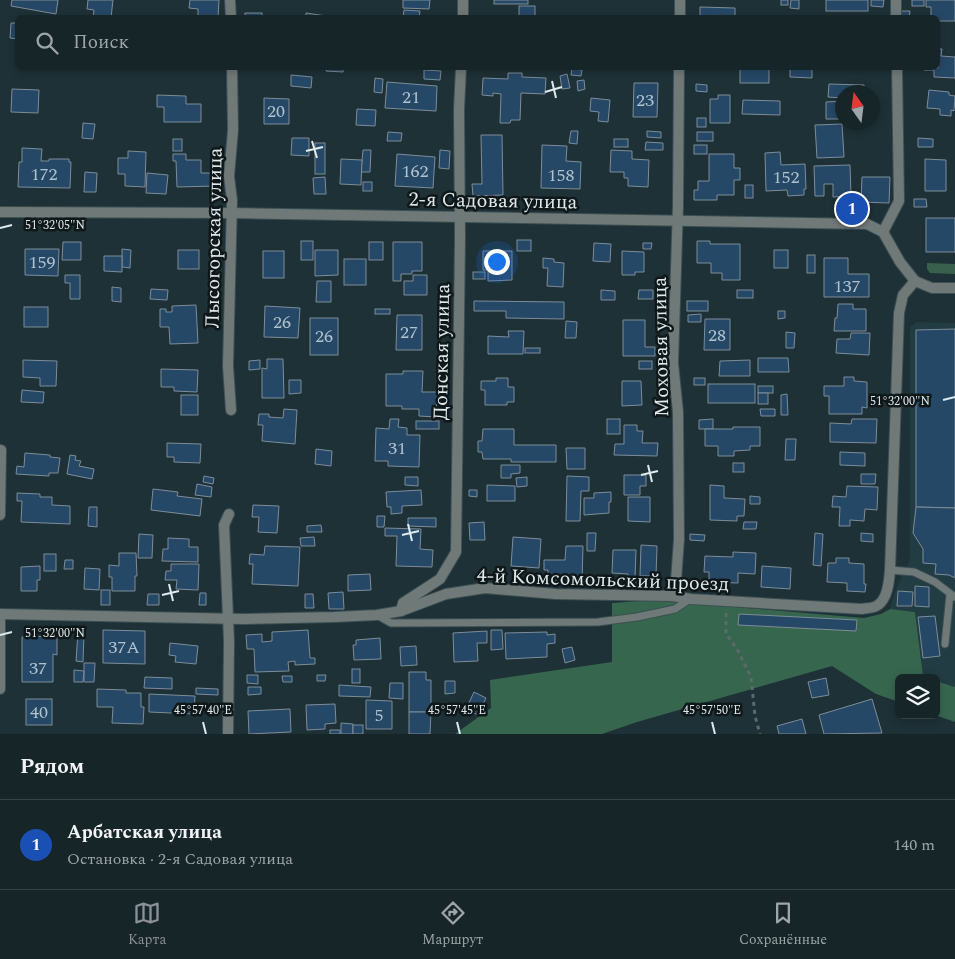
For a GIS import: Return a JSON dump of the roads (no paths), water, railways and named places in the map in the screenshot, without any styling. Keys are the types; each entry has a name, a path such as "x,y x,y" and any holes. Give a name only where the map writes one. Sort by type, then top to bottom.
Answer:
{"street":[{"path":"230,0 231,15"},
{"path":"463,0 464,15"},
{"path":"680,0 680,15"},
{"path":"896,0 896,15"},
{"name":"Лысогорская улица","path":"231,410 228,366 232,213 232,192 229,176 233,130 232,70"},
{"name":"Донская улица","path":"401,612 403,603 440,579 456,552 460,217 459,109 461,70"},
{"name":"Моховая улица","path":"672,596 676,581 679,539 678,412 673,363 678,220 679,70"},
{"path":"897,70 899,201 882,232 900,262 915,281 932,288 955,288"},
{"name":"2-я Садовая улица","path":"0,212 232,213 867,224 882,232"},
{"path":"890,570 899,314 903,295 915,281"},
{"path":"0,515 1,450"},
{"path":"228,734 228,617 224,525 229,514"},
{"name":"4-й Комсомольский проезд","path":"0,614 228,617 243,619 334,618 401,612 446,594 485,588 556,594 672,596 691,599 862,609 878,606 882,601 888,587 890,570"},
{"path":"0,614 0,689"}],"lane":[{"path":"890,570 914,572 935,582 952,596 945,644"},
{"path":"377,615 391,623 598,622 638,617 674,609 691,599"}],"place":[{"name":"Арбатская улица","path":"852,209"}]}
